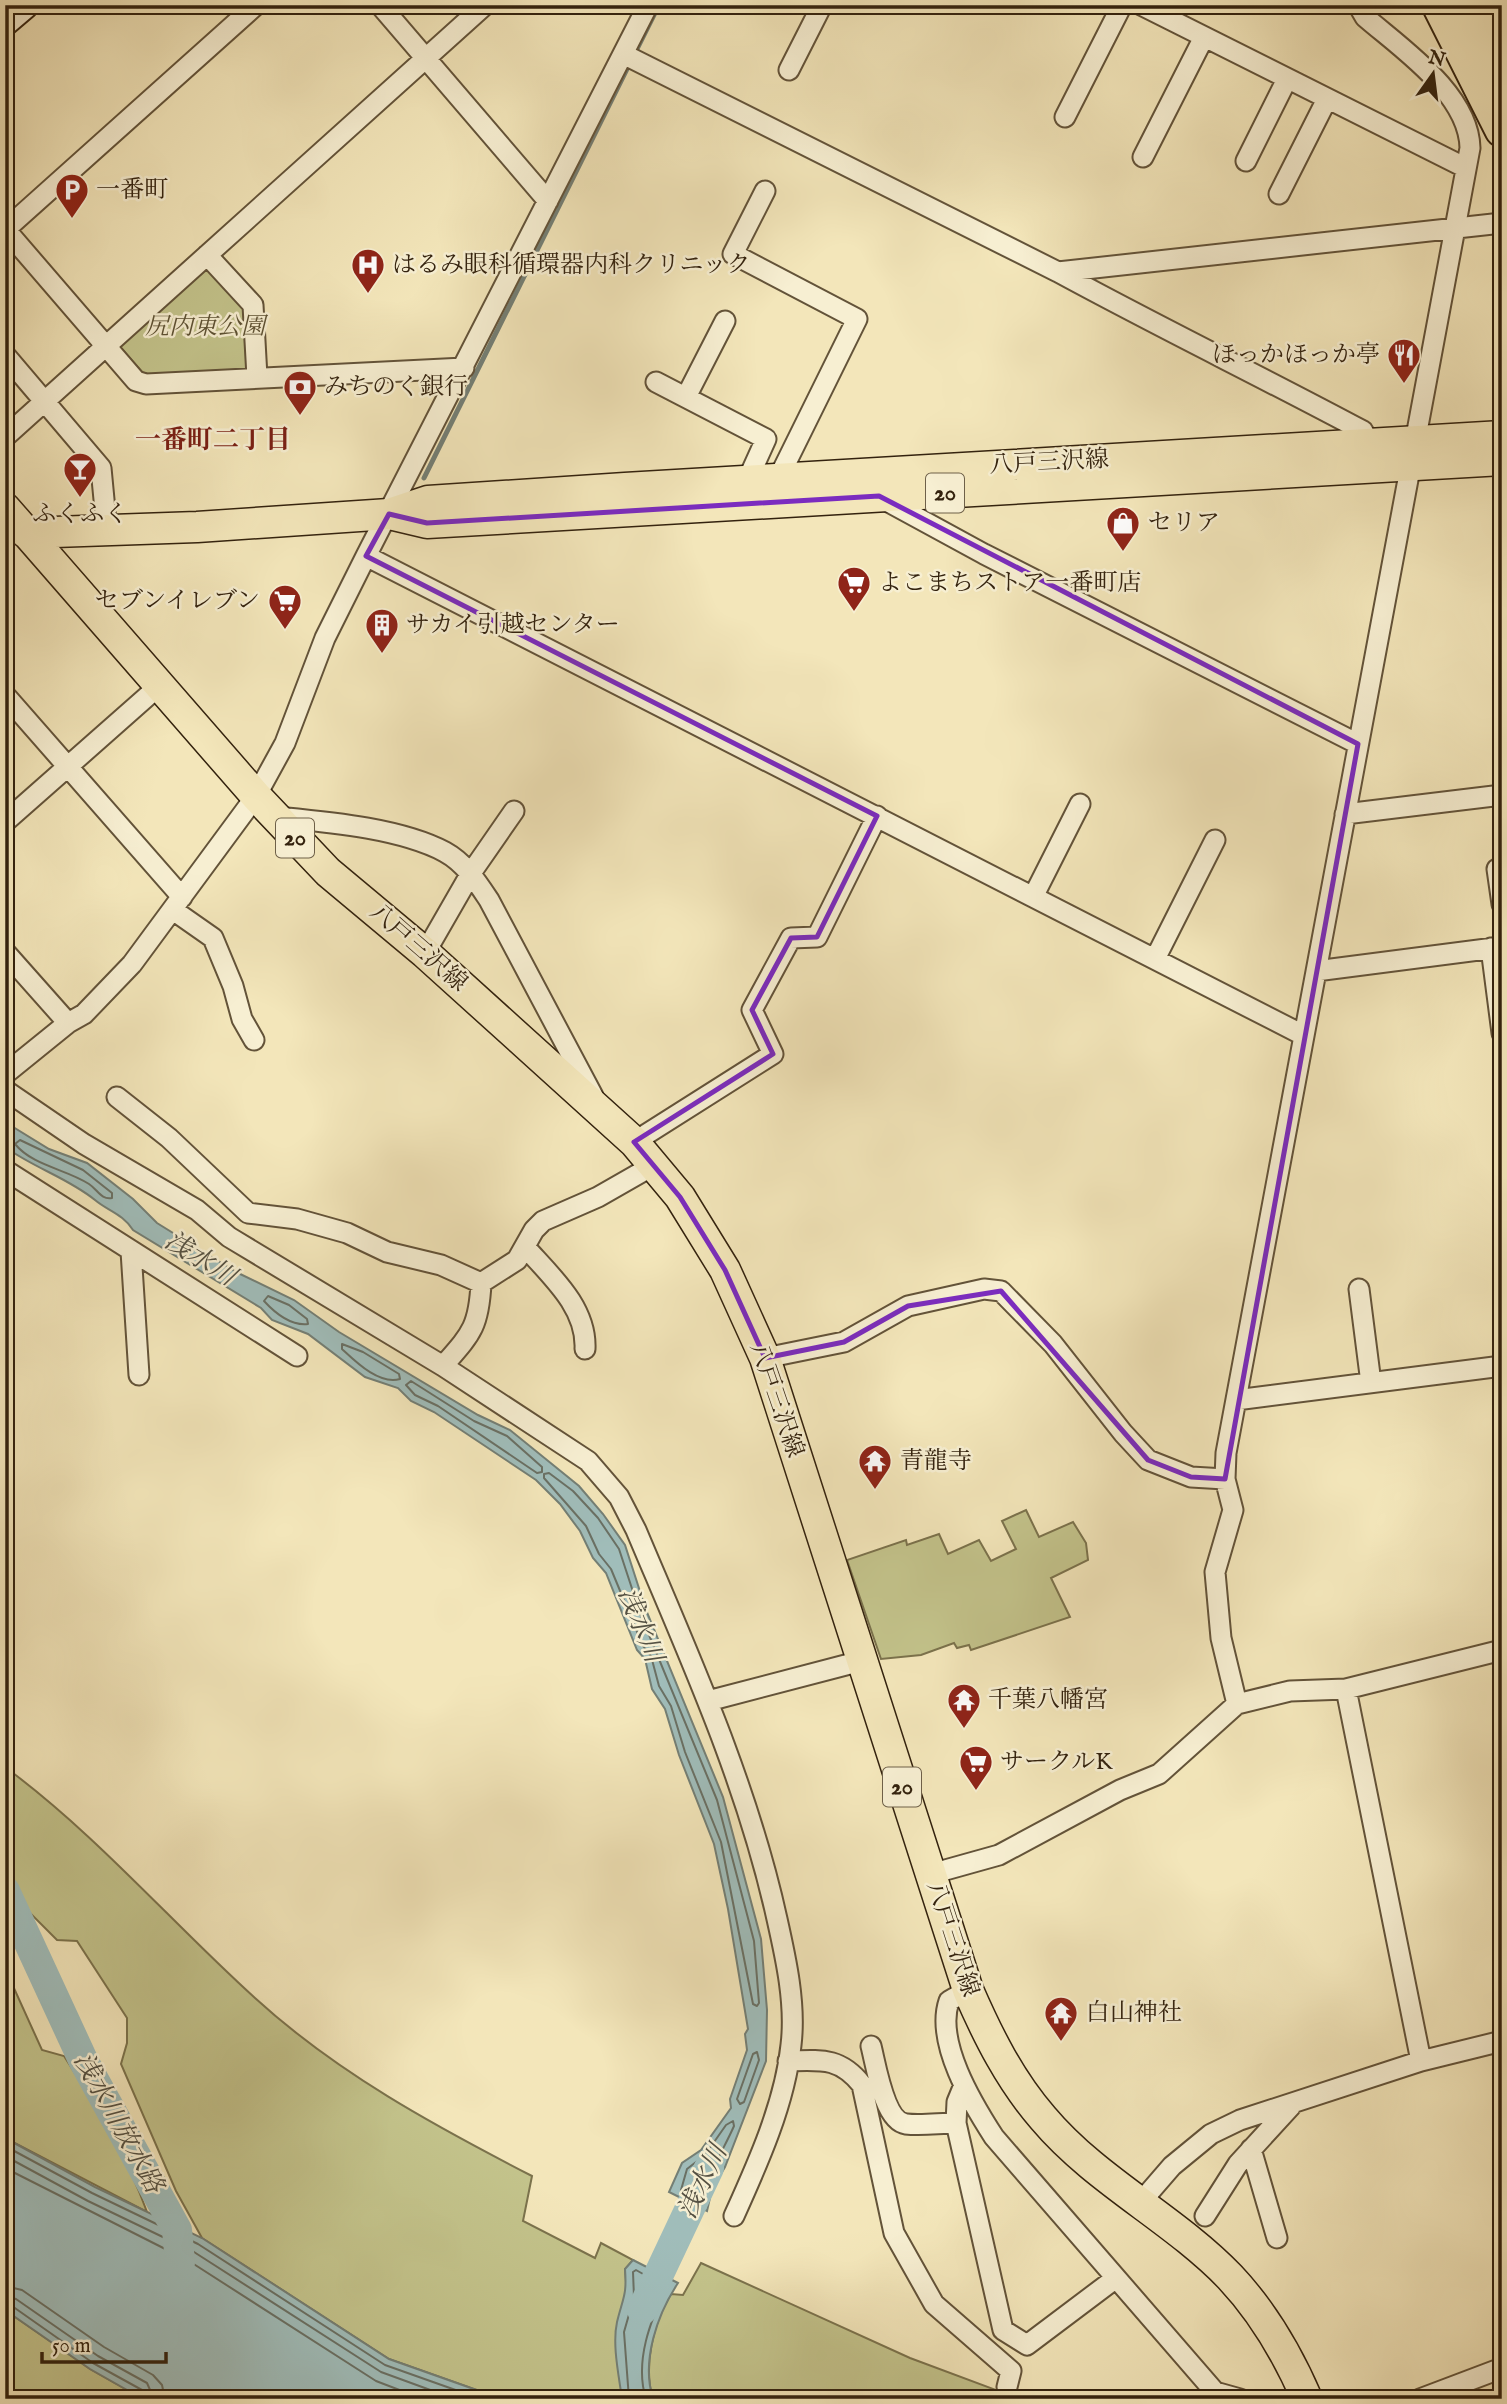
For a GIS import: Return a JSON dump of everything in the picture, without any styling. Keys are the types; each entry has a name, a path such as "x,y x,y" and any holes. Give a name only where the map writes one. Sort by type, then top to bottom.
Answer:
{"highway":[{"path":"1438,5 1502,130"},
{"path":"1472,5 1502,70"}],"main road":[{"name":"八戸三沢線","path":"389,514 427,523 879,496 1411,454 1502,436"},
{"name":"八戸三沢線","path":"26,533 107,531 389,514 428,501 1369,444 1411,454 1502,460"},
{"name":"八戸三沢線","path":"5,508 256,796 328,872 425,953 599,1108 635,1142 680,1197 725,1270 765,1359 968,1990 988,2035 1012,2078 1044,2119 1080,2155 1230,2277 1280,2343 1307,2399"}],"street":[{"path":"5,22 25,5"},
{"path":"256,5 6,229 136,381 146,384 464,368"},
{"path":"380,5 548,201"},
{"path":"5,437 485,5"},
{"path":"5,1074 68,1023 84,1014 132,964 256,796 285,743 325,638 648,5"},
{"path":"789,70 822,5"},
{"path":"1065,117 1122,5"},
{"path":"1141,5 1466,168"},
{"path":"1237,1704 1221,1638 1215,1572 1233,1510 1225,1479 1236,1400 1466,168 1469,135 1444,88 1365,18 1358,5"},
{"path":"1143,157 1204,37"},
{"path":"623,54 1058,272 1194,346 1252,372 1363,431 1369,444"},
{"path":"1245,161 1287,79"},
{"path":"1279,194 1327,99"},
{"path":"765,191 733,254 857,319 778,479"},
{"path":"1058,272 1502,223"},
{"path":"207,255 253,304 257,377"},
{"path":"686,397 725,321"},
{"path":"5,355 101,468 107,531"},
{"path":"656,383 766,439 747,481"},
{"path":"879,496 984,554 1358,744"},
{"path":"366,556 1303,1035"},
{"path":"5,822 159,686"},
{"path":"5,695 177,904 213,939 233,986 242,1019 254,1040"},
{"path":"1345,814 1502,795"},
{"path":"1033,897 1080,804"},
{"path":"425,953 471,873 514,811"},
{"path":"635,1142 773,1054 752,1010 791,938 817,937 877,816"},
{"path":"276,817 316,821 412,839 447,853 471,873 489,900 599,1108"},
{"path":"1155,960 1215,840"},
{"path":"1502,869 1497,869 1502,904"},
{"path":"1316,971 1497,948 1502,1034"},
{"path":"5,952 68,1023"},
{"path":"5,1090 84,1144 197,1210 229,1237 443,1366 588,1461 619,1497 636,1530 740,1783 765,1863 783,1948 792,2022 788,2061 769,2126 734,2216"},
{"path":"117,1097 169,1138 248,1213 297,1219 346,1233 387,1252 441,1265 481,1283"},
{"path":"481,1283 517,1260 534,1230 543,1221 654,1166"},
{"path":"5,1170 298,1356"},
{"path":"526,1248 566,1292 582,1325 585,1349"},
{"path":"131,1251 139,1375"},
{"path":"443,1366 474,1331 480,1308 481,1283"},
{"path":"765,1359 844,1342 908,1306 984,1289 1001,1291 1053,1344 1123,1433 1149,1460 1191,1477 1225,1479"},
{"path":"1359,1289 1371,1383"},
{"path":"1236,1400 1502,1366"},
{"path":"931,1874 999,1854 1120,1790 1159,1774 1237,1704 1290,1691 1346,1689 1502,1650"},
{"path":"708,1701 861,1661"},
{"path":"1346,1689 1421,2062"},
{"path":"968,1990 949,2001 945,2023 964,2085 994,2137 1116,2277 1213,2395 1240,2399"},
{"path":"1140,2203 1172,2166 1211,2134 1240,2120 1421,2062 1502,2041"},
{"path":"871,2046 888,2107 897,2121 905,2124 956,2123"},
{"path":"788,2061 823,2060 839,2065 851,2071 862,2085 894,2234 934,2304 1011,2371 1007,2387"},
{"path":"964,2085 957,2102 956,2123 1003,2330 1027,2345 1116,2277"},
{"path":"1205,2216 1251,2149 1294,2103"},
{"path":"1251,2149 1277,2238"},
{"path":"1420,2399 1502,2368"}],"highlighted area":[{"path":"879,496 1358,744 1225,1479 1191,1477 1148,1460 1001,1291 908,1306 844,1342 765,1358 725,1270 680,1197 634,1142 773,1054 752,1010 791,938 817,937 877,816 366,556 389,514 427,523"}],"green space":[{"name":"尻内東公園","path":"206,267 248,306 252,365 246,369 152,375 143,373 121,348 121,343"},
{"path":"1026,1510 1039,1537 1073,1522 1086,1543 1088,1560 1051,1578 1070,1617 971,1650 969,1645 957,1648 954,1643 921,1655 881,1659 847,1560 906,1540 907,1545 939,1534 948,1554 979,1540 991,1561 1016,1549 1002,1521"},
{"path":"5,1767 71,1821 286,2025 388,2096 459,2138 532,2176 523,2221 595,2258 601,2243 633,2260 625,2269 627,2295 617,2332 622,2399 502,2399 389,2359 202,2238 176,2191 121,2064 127,2043 127,2018 77,1941 57,1940 26,1909 5,1873"},
{"path":"5,1942 8,1975 42,2050 64,2056 120,2151 147,2212 5,2138"},
{"path":"701,2263 910,2358 1020,2399 653,2399 650,2359 659,2318 671,2294 683,2295"},
{"path":"5,2310 90,2369 143,2399 5,2399"}],"water":[{"path":"5,1122 49,1149 87,1163 133,1199 157,1223 236,1272 294,1300 339,1332 478,1415 510,1430 579,1486 625,1545 646,1610 723,1797 761,1939 767,2010 766,2061 725,2167 712,2189 707,2211 669,2192 682,2163 701,2150 731,2108 730,2099 747,2050 745,2034 748,2029 728,1909 714,1844 679,1755 665,1709 652,1689 645,1659 637,1650 606,1573 593,1558 580,1531 560,1504 536,1480 434,1412 411,1401 398,1388 365,1377 308,1334 272,1320 261,1308 133,1230 120,1216 85,1192 5,1147"},
{"path":"5,2138 95,2187 202,2238 389,2359 502,2399 143,2399 90,2369 5,2310"},
{"path":"633,2260 678,2283 664,2309 653,2339 649,2369 653,2399 622,2399 616,2331 625,2291 625,2269"}],"waterway":[{"path":"634,55 659,5"},
{"path":"424,478 630,63"},
{"name":"浅水川放水路","path":"5,1891 83,2060 177,2230 180,2262"},
{"name":"浅水川","path":"642,2310 709,2168"}],"place":[{"name":"一番町","path":"72,220"},
{"name":"はるみ眼科循環器内科クリニック","path":"368,295"},
{"name":"ほっかほっか亭","path":"1404,385"},
{"name":"みちのく銀行","path":"300,417"},
{"name":"ふくふく","path":"80,499"},
{"name":"セリア","path":"1123,553"},
{"name":"よこまちストア一番町店","path":"854,613"},
{"name":"セブンイレブン","path":"285,631"},
{"name":"サカイ引越センター","path":"382,655"},
{"name":"青龍寺","path":"875,1491"},
{"name":"千葉八幡宮","path":"964,1730"},
{"name":"サークルK","path":"976,1792"},
{"name":"白山神社","path":"1061,2043"}],"district":[{"name":"一番町二丁目","path":"213,440"}]}
